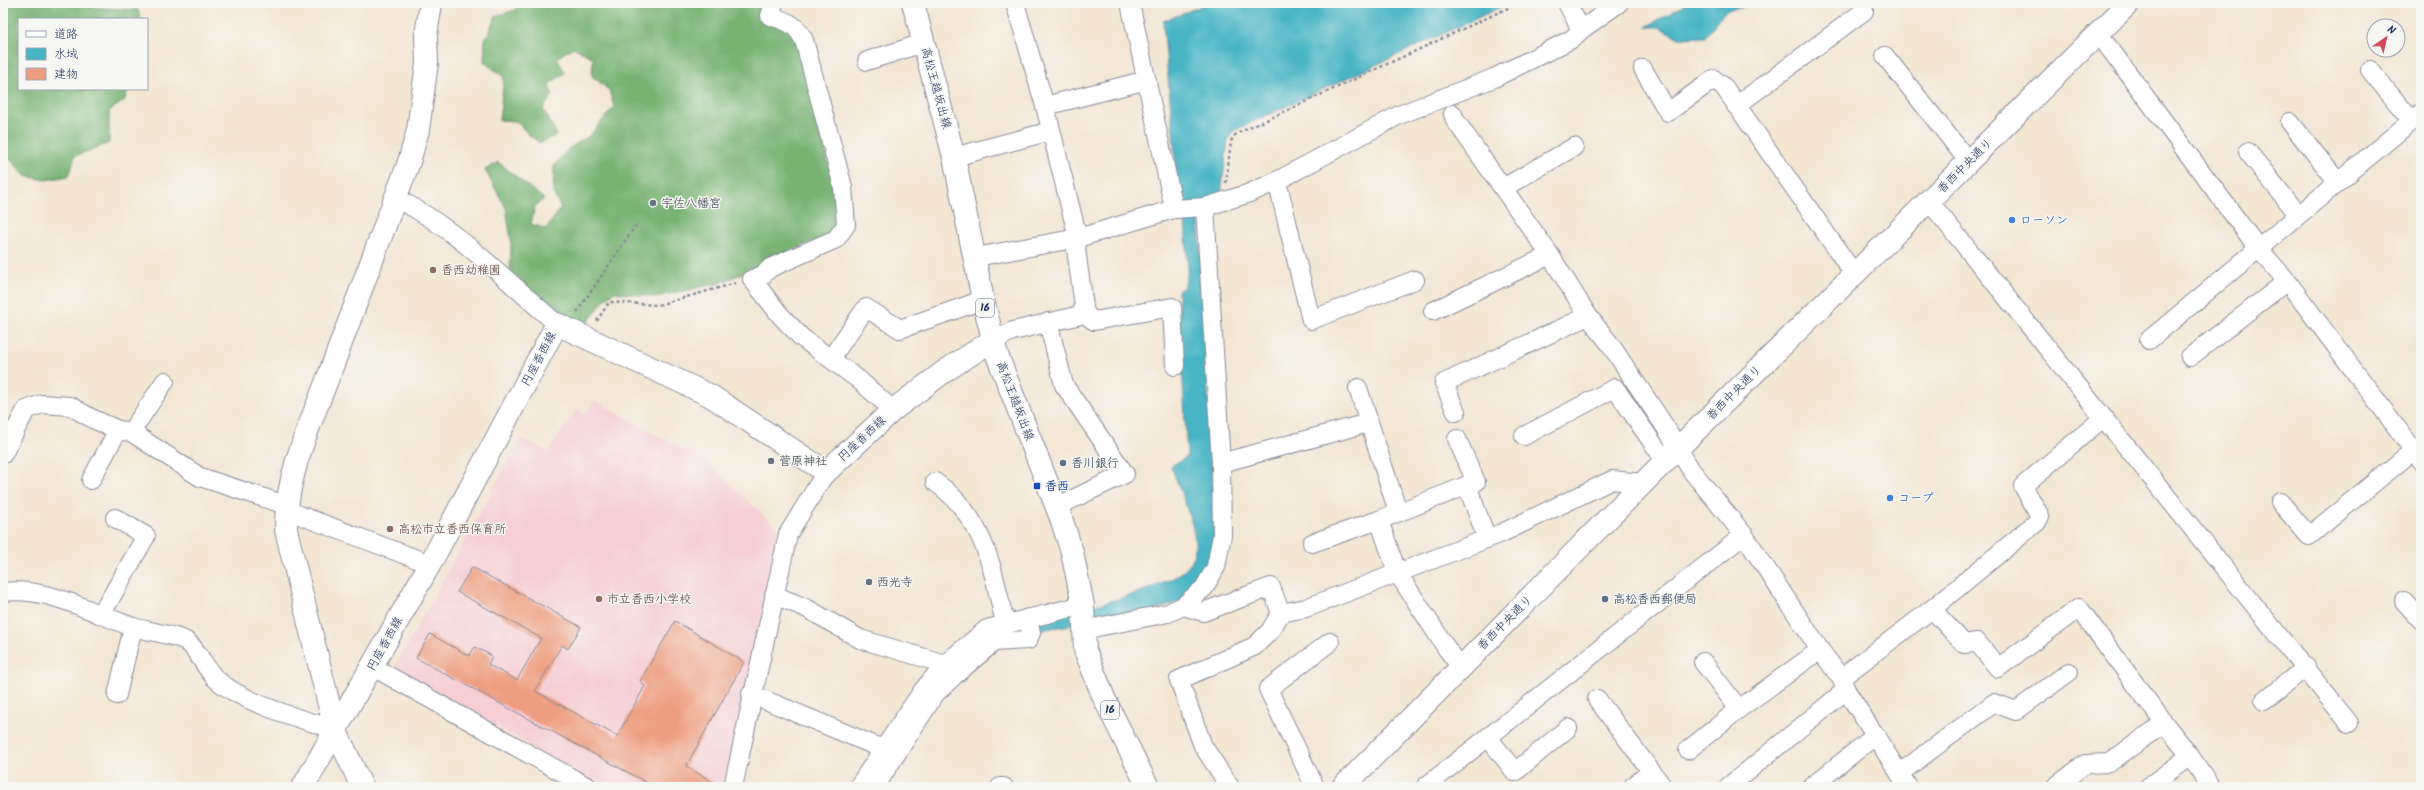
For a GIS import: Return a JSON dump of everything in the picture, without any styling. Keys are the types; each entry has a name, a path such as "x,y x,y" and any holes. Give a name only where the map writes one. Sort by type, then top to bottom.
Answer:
{"street":[{"path":"362,787 335,729 286,530 286,507 292,479 306,437 395,198 418,130 427,63 426,34 431,3"},
{"path":"774,3 770,16 790,23 798,28 804,40 843,186 847,213 846,225 836,239 770,268 763,275 752,279 780,315 801,337 831,358 893,410"},
{"name":"高松王越坂出線","path":"913,3 954,157 976,257 983,300 993,340 1030,443 1056,507 1072,552 1083,605 1085,650 1104,698 1148,787"},
{"path":"1015,3 1045,106 1078,238 1076,249 1085,314 1094,321 1172,307 1175,366"},
{"path":"1567,3 1581,30"},
{"path":"976,257 1078,238 1178,209 1204,207 1275,182 1399,115 1494,78 1572,39 1581,30 1619,3"},
{"name":"香西中央通り","path":"1348,785 1461,667 1643,483 2128,3"},
{"path":"1136,5 1147,80 1178,209"},
{"path":"1736,106 1864,11"},
{"path":"2098,33 2258,248 2287,281 2417,455 2309,536 2280,502"},
{"path":"868,61 923,43"},
{"path":"1885,56 1969,162"},
{"path":"1643,70 1668,112 1714,79 1724,86 1736,106 1854,274"},
{"path":"2149,340 2337,181 2416,117 2370,70"},
{"path":"1045,106 1147,80"},
{"path":"1453,114 1454,120 1550,255 1588,316 1610,344 1672,454"},
{"path":"2290,122 2337,181"},
{"path":"954,157 1051,131"},
{"path":"1503,188 1574,147"},
{"path":"2248,152 2298,214"},
{"path":"1275,182 1282,200 1311,320 1415,280"},
{"path":"395,198 417,208 457,239 561,327"},
{"path":"1929,201 2103,418 2306,667 2349,723"},
{"path":"1084,630 1168,613 1183,606 1204,588 1216,567 1222,535 1221,463 1204,207"},
{"path":"1433,311 1550,255"},
{"path":"2190,357 2287,281"},
{"path":"831,358 866,308 900,329 983,300"},
{"path":"993,340 1013,331 1085,314"},
{"path":"1456,412 1444,383 1588,316"},
{"path":"1048,322 1064,385 1125,474 1056,507"},
{"name":"円座香西線","path":"303,787 335,729 373,667 561,327 635,359 710,396 826,472 893,410 944,371 993,340"},
{"path":"91,480 124,431 165,381"},
{"path":"1358,388 1368,423 1398,512"},
{"path":"1524,436 1615,388 1672,454 1691,470 1744,535 1844,684 1904,780 1994,704 2016,711 2069,672"},
{"path":"3,454 26,410 42,404 70,406 92,419 124,431 200,477 286,507 430,564"},
{"path":"1728,787 1844,684 2037,522 2040,516 2022,486 2103,418"},
{"path":"1221,463 1368,423"},
{"path":"1312,543 1379,520 1476,482 1457,439"},
{"path":"733,787 751,694 788,534 826,472"},
{"path":"1230,787 1203,746 1179,680 1255,646 1270,631 1281,613 1306,608 1487,539 1612,480 1643,483"},
{"path":"935,482 961,503 984,545 992,564 1005,624"},
{"path":"1467,485 1487,539"},
{"path":"101,615 146,536 116,518"},
{"path":"1379,520 1398,572 1442,643 1461,667"},
{"path":"1425,787 1744,535"},
{"path":"1183,606 1203,612 1271,587 1281,613"},
{"path":"3,592 18,590 52,598 133,627 186,642 215,679 235,693 309,722 335,729"},
{"path":"774,595 806,608 860,639 945,664"},
{"path":"2404,601 2420,615"},
{"path":"858,787 889,753 935,694 987,638 987,629 1005,624 1029,626 1083,605"},
{"path":"1932,609 1964,644 1977,642 1998,668 2079,608 2190,756 2211,787"},
{"path":"875,787 889,753 923,690 945,664 987,638 1028,640 1029,626"},
{"path":"117,696 133,627"},
{"path":"1315,787 1268,689 1330,642"},
{"path":"1688,750 1739,709 1820,650"},
{"path":"1703,662 1739,709"},
{"path":"373,667 577,784"},
{"path":"2264,701 2306,667"},
{"path":"751,694 889,753"},
{"path":"1597,699 1663,787"},
{"path":"2055,787 2085,764 2109,762 2164,723"},
{"path":"1488,737 1515,772 1568,728"},
{"path":"1811,787 1876,735"},
{"path":"2148,787 2190,756"},
{"path":"1632,787 1651,772"}],"path":[{"path":"1224,201 1231,142 1236,134 1519,3"},
{"path":"561,327 638,222"},
{"path":"587,338 609,302 658,305 752,279"}],"shaded area":[{"name":"市立香西小学校","path":"595,400 661,438 701,457 780,530 725,787 603,787 394,669 521,438 548,452 576,409 585,414"}],"green space":[{"path":"3,3 77,3 90,7 138,10 141,18 18,18 18,90 128,90 125,100 109,111 109,143 75,156 69,176 46,180 25,176 10,159 3,159"},
{"path":"521,3 644,3 672,5 728,4 758,6 766,8 772,12 786,27 801,50 842,220 827,235 720,283 655,297 615,292 606,298 585,326 553,309 510,272 511,240 506,208 485,170 498,162 544,199 535,206 531,224 546,229 561,208 553,193 554,166 568,149 590,135 614,107 609,90 592,76 593,58 573,47 557,58 565,73 548,85 553,95 543,109 557,135 540,143 529,135 516,121 499,120 504,77 484,62 485,40 496,16 515,10"}],"water":[{"path":"1209,3 1510,3 1233,131 1228,140 1221,194 1199,222 1215,527 1215,537 1211,557 1203,576 1197,584 1182,599 1172,604 1136,614 1039,630 1037,619 1094,606 1140,592 1177,576 1188,567 1194,555 1195,539 1193,529 1171,466 1187,457 1178,291 1184,287 1188,270 1184,201 1183,194 1178,189 1163,21"},
{"path":"1688,3 1749,3 1741,8 1727,9 1705,37 1679,38 1659,27 1646,27"}],"building":[{"path":"472,567 581,627 568,649 562,645 535,691 617,736 645,686 640,681 675,621 744,662 686,766 721,787 655,787 416,658 430,634 469,656 475,647 492,656 488,665 517,680 541,638 457,592"}],"place":[{"name":"宇佐八幡宮","path":"653,203"},
{"name":"ローソン","path":"2012,220"},
{"name":"香西幼稚園","path":"433,270"},
{"name":"菅原神社","path":"771,461"},
{"name":"香川銀行","path":"1063,463"},
{"name":"香西","path":"1037,486"},
{"name":"コープ","path":"1890,498"},
{"name":"高松市立香西保育所","path":"390,529"},
{"name":"西光寺","path":"869,582"},
{"name":"市立香西小学校","path":"599,599"},
{"name":"高松香西郵便局","path":"1605,599"}]}
